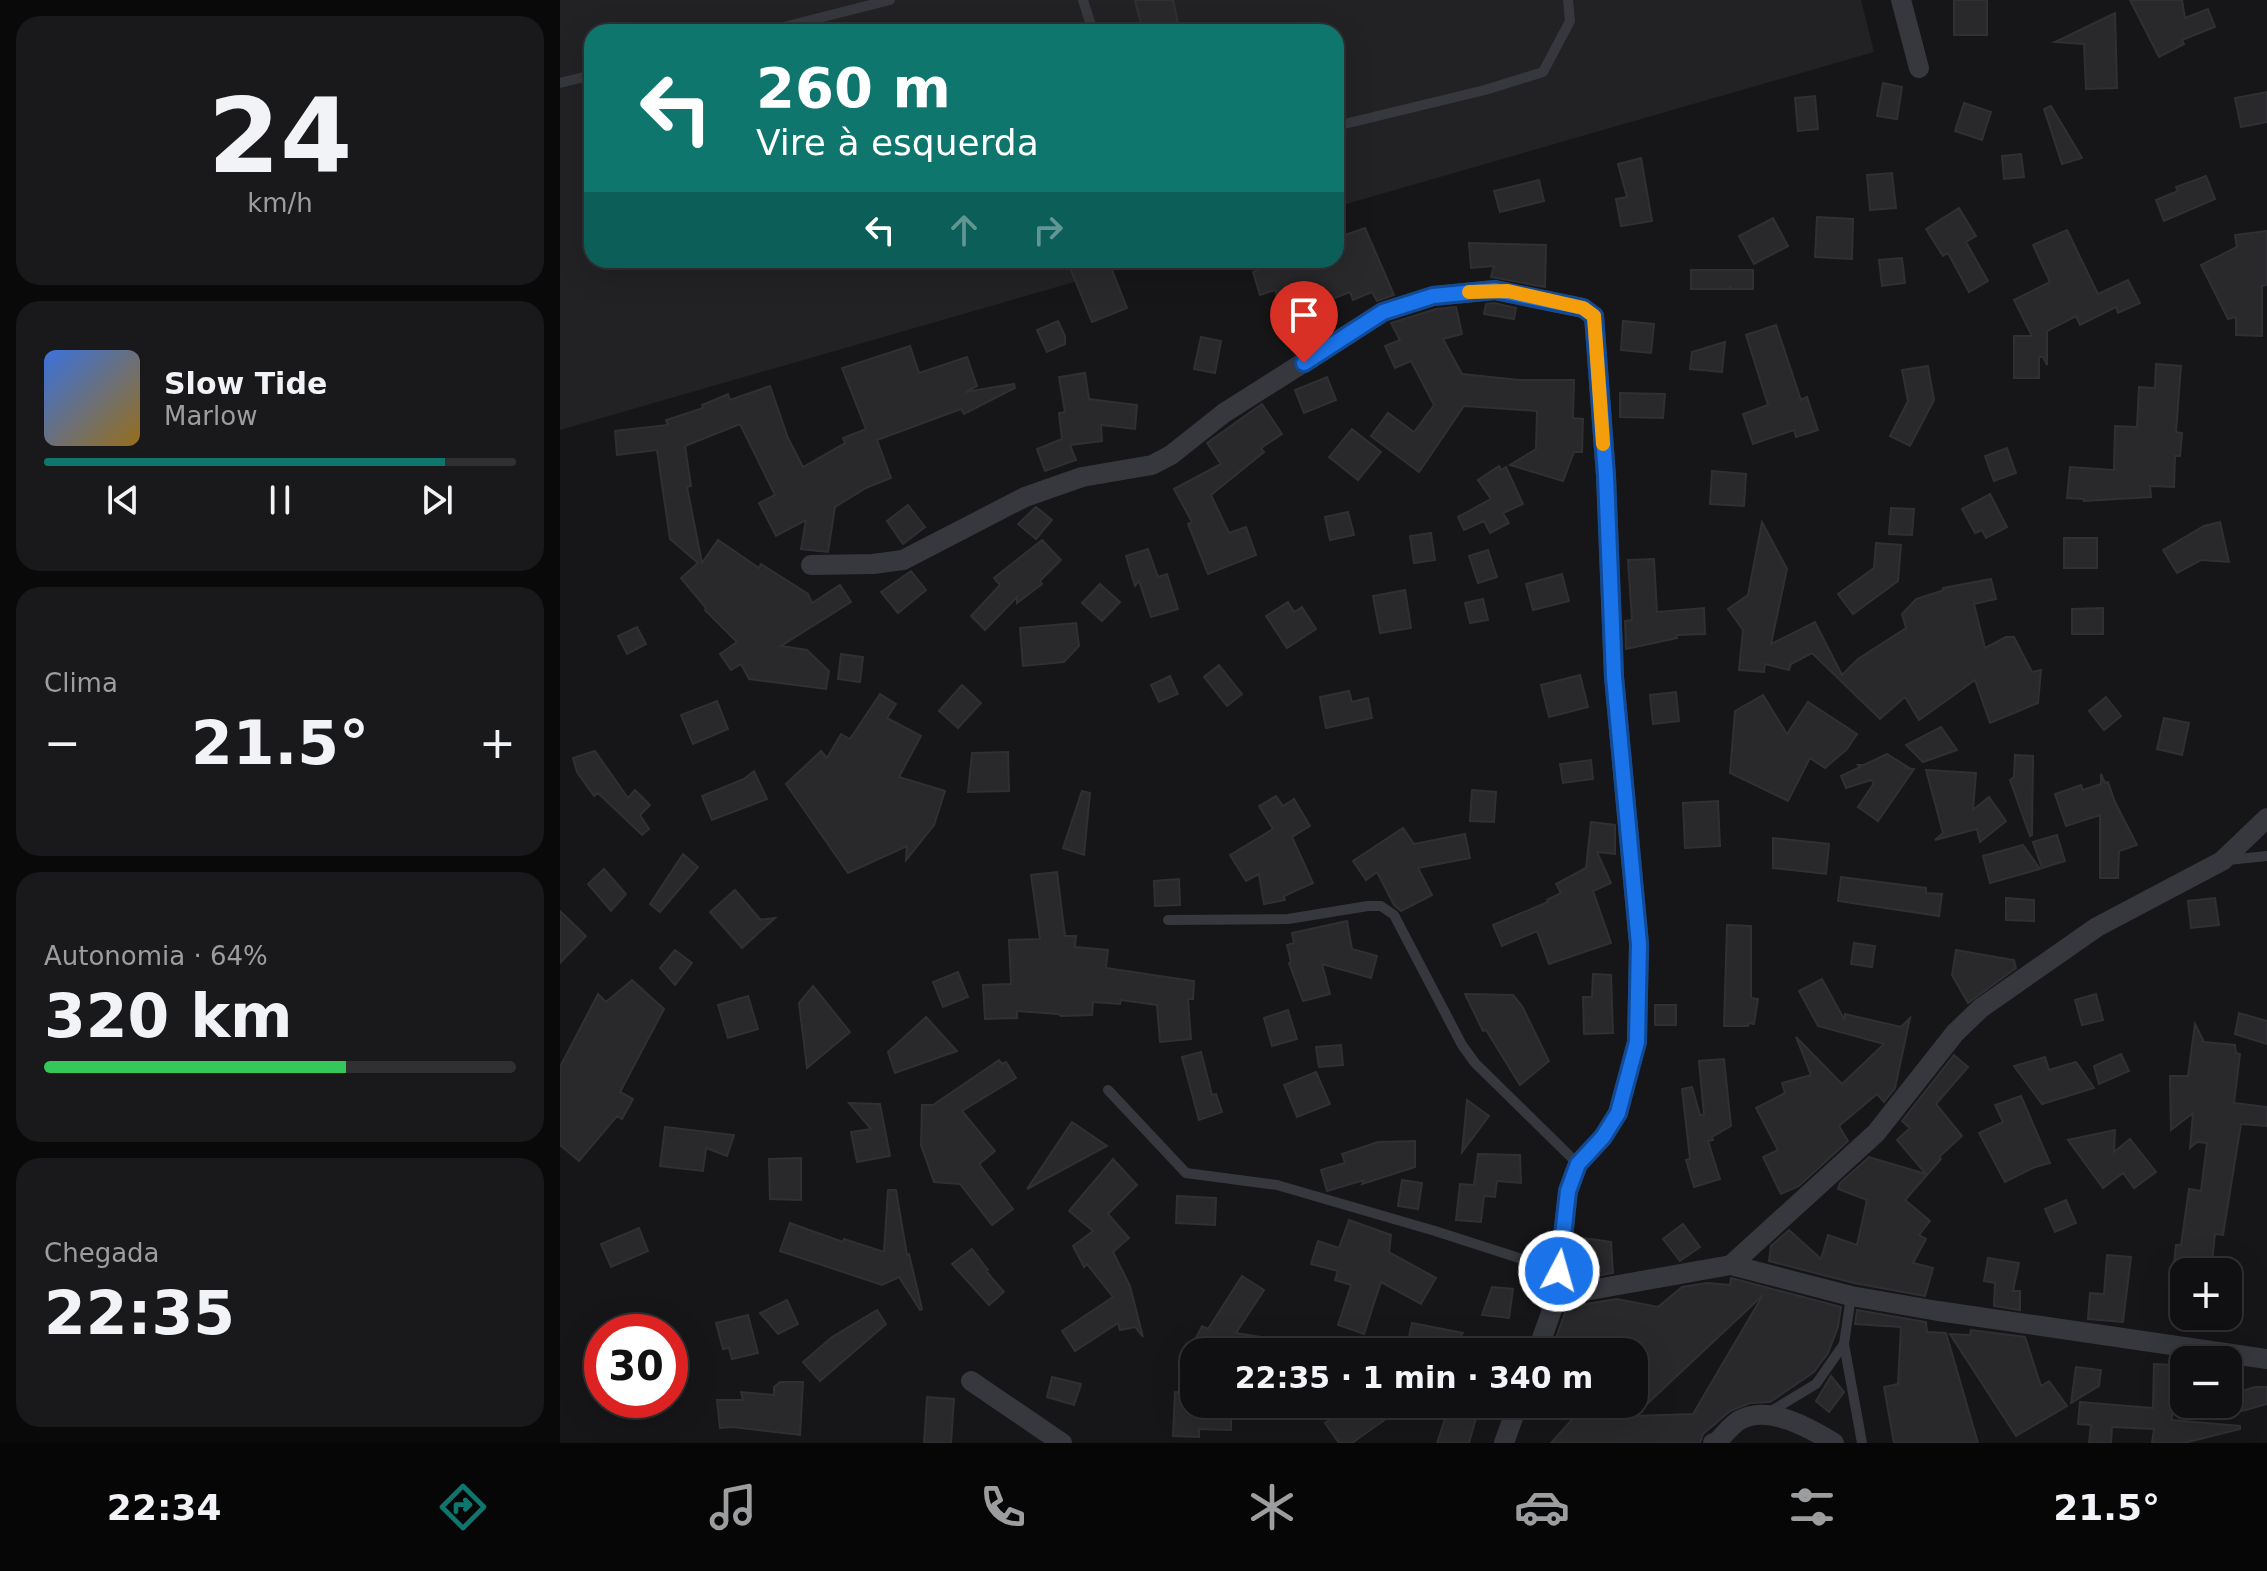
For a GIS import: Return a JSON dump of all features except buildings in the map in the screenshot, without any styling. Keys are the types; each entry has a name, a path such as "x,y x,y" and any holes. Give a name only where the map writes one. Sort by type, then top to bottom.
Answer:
{"street":[{"path":"1901,0 1919,68"},
{"path":"811,565 903,560 1025,497 1082,477 1152,465 1171,455 1224,413 1383,312 1433,296 1495,290 1583,308 1594,316 1606,476 1614,677 1639,958 1637,1042 1618,1113 1603,1137 1578,1164 1568,1191 1557,1296 1542,1338"},
{"path":"1731,1265 1876,1133 1955,1033 1981,1008 2097,927 2222,861 2267,818"},
{"path":"1557,1296 1731,1265 1851,1296 2267,1359"},
{"path":"971,1381 1062,1443"},
{"path":"1713,1443 1740,1420 1767,1414 1818,1433 1834,1443"},
{"path":"1504,1443 1513,1418"}],"lane":[{"path":"796,24 890,0"},
{"path":"1083,0 1090,24"},
{"path":"1344,124 1485,90 1543,72 1570,21 1568,0"},
{"path":"560,83 584,77"},
{"path":"2222,861 2267,856"},
{"path":"1168,920 1288,919 1381,906 1394,915 1462,1045 1475,1063 1578,1164"},
{"path":"1108,1090 1186,1173 1277,1185 1559,1271"},
{"path":"1851,1296 1844,1344 1862,1443"},
{"path":"1767,1414 1816,1384 1844,1344"}],"shaded area":[{"path":"560,0 1861,0 1874,52 1344,205 1344,24 584,24 584,268 1123,268 560,430"}],"slow traffic":[{"path":"1469,292 1508,291 1583,308 1594,316 1603,444"}],"route":[{"path":"1304,363 1383,312 1433,296 1508,291 1583,308 1594,316 1606,476 1614,677 1639,944 1637,1042 1618,1113 1603,1137 1578,1164 1568,1191 1559,1271"}]}
